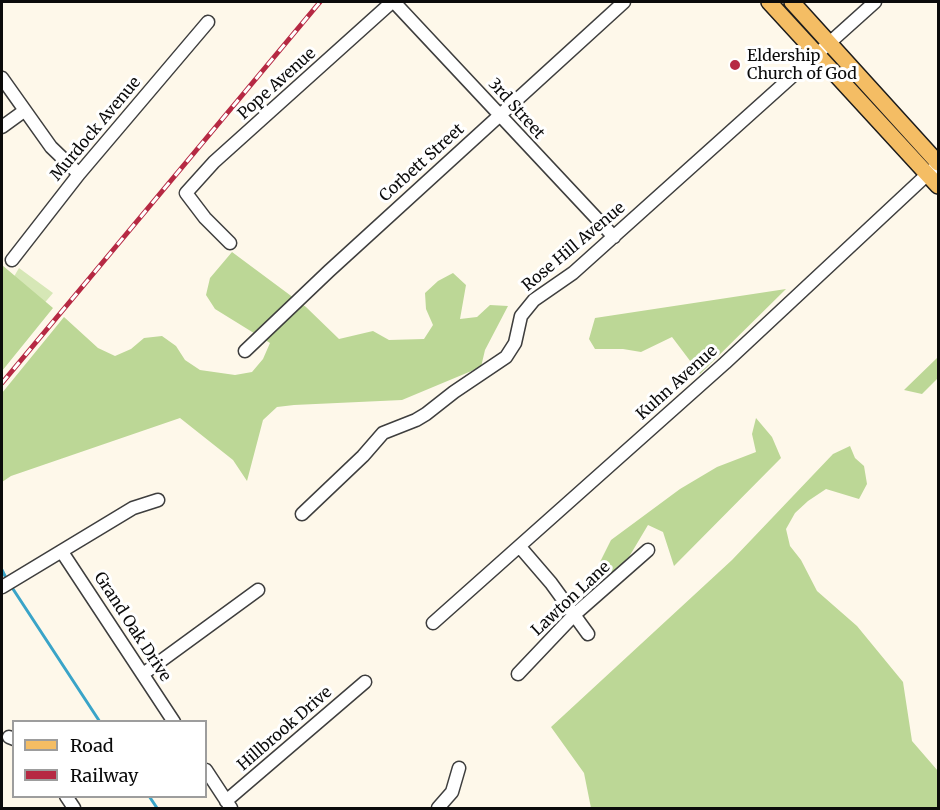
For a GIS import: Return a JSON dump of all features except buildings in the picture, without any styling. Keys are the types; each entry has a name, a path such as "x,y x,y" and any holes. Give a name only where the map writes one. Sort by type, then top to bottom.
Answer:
{"main road":[{"path":"769,2 818,54 935,167"},
{"path":"792,2 830,43 935,167 939,186"}],"street":[{"name":"3rd Street","path":"393,2 614,237"},
{"name":"Pope Avenue","path":"230,243 205,218 186,193 214,162 393,2"},
{"name":"Corbett Street","path":"245,351 328,271 624,2"},
{"name":"Rose Hill Avenue","path":"302,514 363,456 383,433 416,420 506,357 515,343 518,327 526,308 573,273 875,2"},
{"name":"Murdock Avenue","path":"12,260 79,174 208,22"},
{"path":"2,78 51,147 79,174"},
{"path":"2,127 24,111"},
{"name":"Kuhn Avenue","path":"433,623 725,363 935,167"},
{"path":"2,587 133,508 158,500"},
{"path":"520,547 551,583 588,634"},
{"name":"Lawton Lane","path":"518,674 574,615 648,550"},
{"name":"Grand Oak Drive","path":"62,552 173,720"},
{"path":"143,674 258,590"},
{"name":"Hillbrook Drive","path":"228,805 365,682"},
{"path":"438,808 452,792 459,768"},
{"path":"207,772 228,805"}],"green space":[{"path":"232,252 306,307 339,339 373,331 389,340 424,339 433,325 426,309 425,293 438,281 453,273 466,285 460,319 477,317 490,305 508,306 485,350 481,367 402,400 277,407 263,420 247,481 233,460 180,418 11,476 2,482 2,393 64,317 98,348 115,356 131,349 144,338 162,336 176,346 185,360 200,370 235,375 252,372 263,359 270,343 215,309 206,295 210,278"},
{"path":"2,265 53,308 2,371"},
{"path":"19,268 53,293 2,353 2,297"},
{"path":"786,289 700,374 672,337 641,352 623,349 595,349 589,339 595,318"},
{"path":"938,357 938,378 922,394 904,390"},
{"path":"756,418 772,437 781,458 674,566 663,532 648,525 626,562 613,574 599,564 611,540 680,489 717,467 756,452 752,434"},
{"path":"850,446 855,458 864,466 867,484 859,499 826,489 808,501 795,513 786,529 790,546 801,560 817,591 857,626 903,682 912,741 938,771 938,808 591,808 584,773 551,727 732,560 833,454"}],"waterway":[{"path":"2,570 5,576"},
{"path":"13,589 99,720"},
{"path":"150,798 157,808"}],"railway":[{"path":"2,383 320,2"}],"place":[{"name":"Eldership Church of God","path":"735,65"}]}
